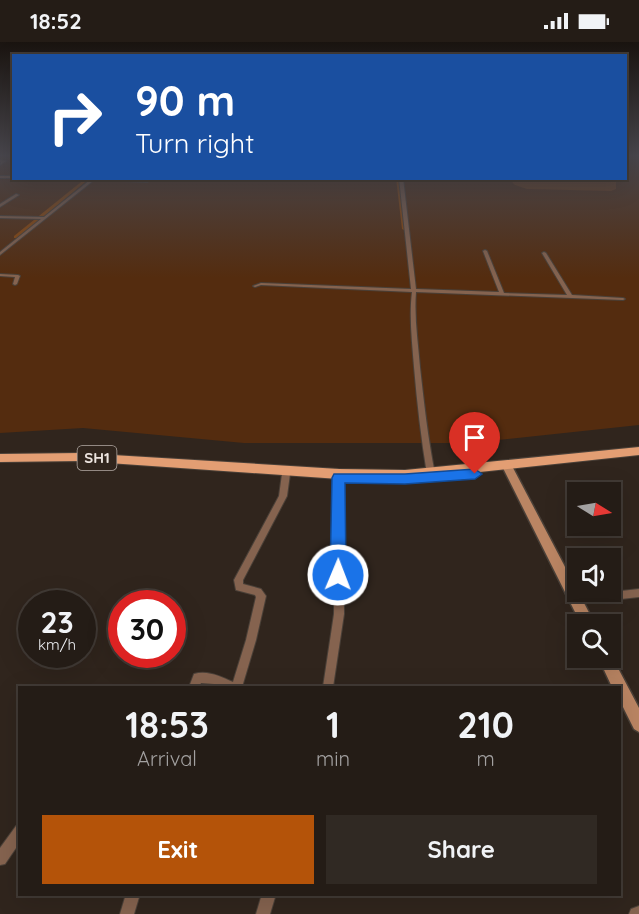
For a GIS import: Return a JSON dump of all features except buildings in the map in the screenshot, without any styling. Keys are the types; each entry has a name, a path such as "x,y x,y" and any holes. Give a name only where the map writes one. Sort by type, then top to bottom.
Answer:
{"main road":[{"name":"SH1","path":"195,465 339,478 405,479 639,451"},
{"name":"SH1","path":"0,458 80,457 339,474 431,474 509,468"}],"street":[{"path":"0,206 14,197"},
{"path":"0,254 69,197"},
{"path":"403,197 414,291 411,301 431,474"},
{"path":"0,217 43,218"},
{"path":"485,251 502,294"},
{"path":"544,253 570,296"},
{"path":"0,275 18,276 15,284"},
{"path":"255,286 623,298"},
{"path":"509,468 567,582"},
{"path":"235,686 251,640 261,597 258,592 239,587 238,580 283,496 286,474"},
{"path":"328,686 339,614 339,478"},
{"path":"621,595 639,593"},
{"path":"611,668 620,686"},
{"path":"194,686 198,678 204,677 232,686"},
{"path":"621,689 639,724"},
{"path":"0,859 18,833"},
{"path":"127,914 133,896"},
{"path":"263,914 268,896"}],"shaded area":[{"path":"0,197 639,197 639,425 470,443 244,443 83,428 0,433"}],"waterway":[{"path":"16,237 66,197"},
{"path":"400,197 404,229"}],"route":[{"path":"338,575 339,478 405,479 475,474"}]}
